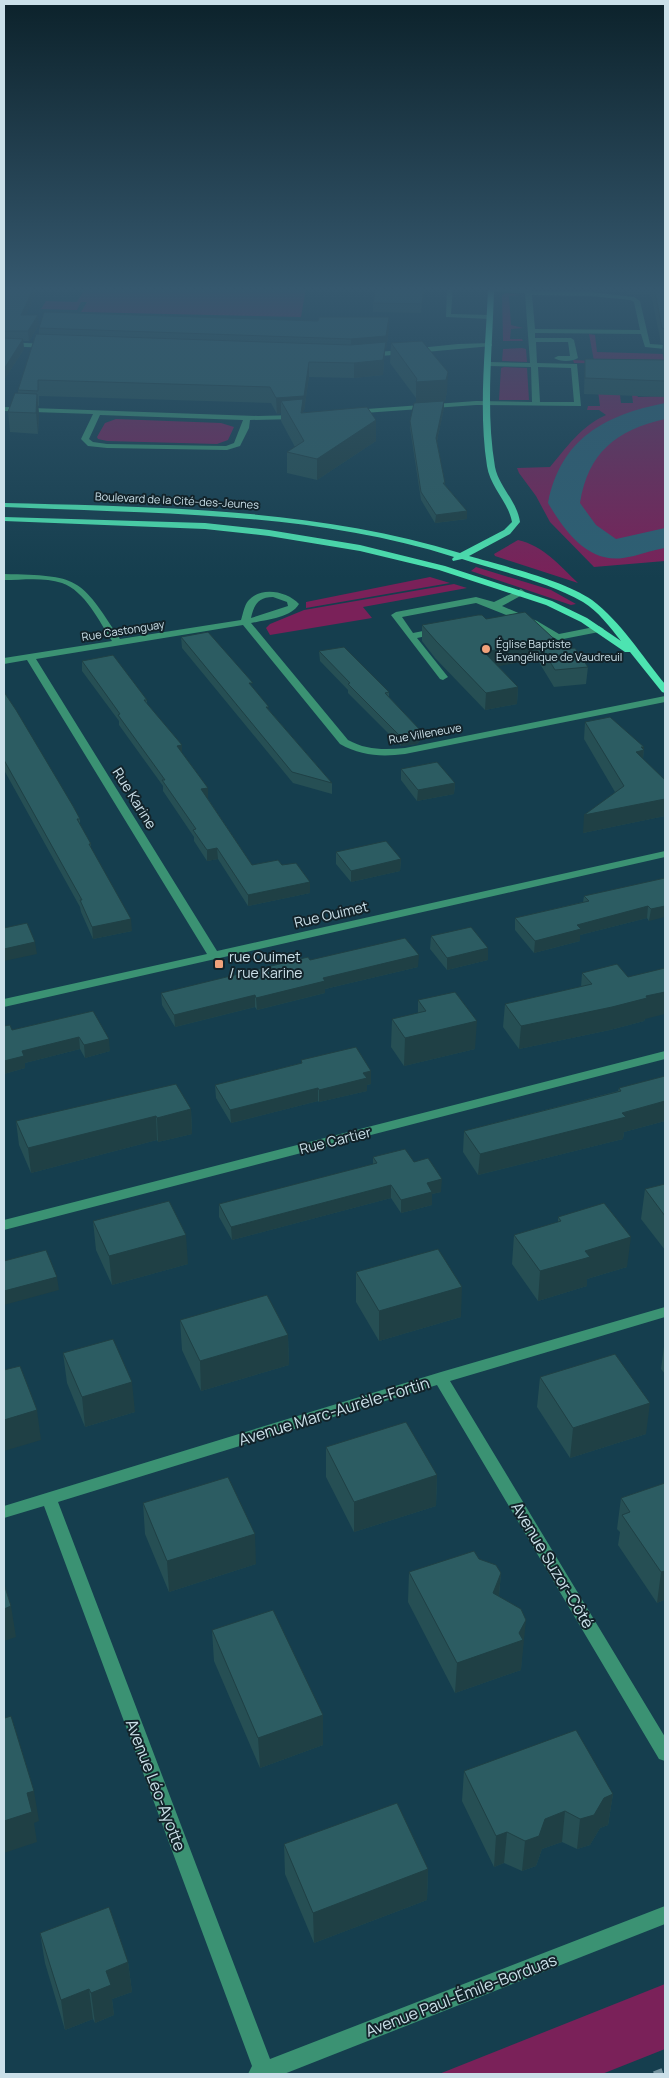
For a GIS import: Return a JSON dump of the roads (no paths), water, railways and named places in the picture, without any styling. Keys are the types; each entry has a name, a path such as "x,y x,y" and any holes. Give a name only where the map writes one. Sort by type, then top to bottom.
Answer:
{"main road":[{"path":"442,568 507,532 516,522 514,512 497,486 491,470 486,403 487,384"},
{"name":"Boulevard de la Cité-des-Jeunes","path":"4,505 173,510 260,517 351,530 461,556 551,584 577,595 597,608 665,690"},
{"name":"Boulevard de la Cité-des-Jeunes","path":"4,519 162,524 253,531 344,544 442,568 521,592 573,613 599,629 640,659"}],"street":[{"path":"535,384 536,404"},
{"path":"347,412 486,403 578,404 576,384"},
{"path":"4,409 247,418 303,416"},
{"path":"98,412 85,439 91,444 107,446 227,448 237,444 245,428 247,418"},
{"path":"4,577 57,580 72,584 82,592 118,642"},
{"path":"496,605 521,592"},
{"name":"Rue Castonguay","path":"4,661 245,622 285,612 292,608 294,604 289,599 276,595 259,597 252,602 245,622"},
{"path":"443,677 396,615 476,600 496,605 558,637 599,629"},
{"path":"503,619 514,615"},
{"name":"Rue Villeneuve","path":"245,622 344,742 369,752 391,753 404,751 665,699"},
{"path":"411,636 445,630"},
{"name":"Rue Karine","path":"30,657 214,956"},
{"name":"Rue Ouimet","path":"4,1003 665,854"},
{"name":"Rue Cartier","path":"4,1225 665,1055"},
{"name":"Avenue Marc-Aurèle-Fortin","path":"4,1512 441,1378 665,1312"},
{"name":"Avenue Suzor-Côté","path":"441,1378 665,1753"},
{"name":"Avenue Léo-Ayotte","path":"49,1498 260,2073"},
{"name":"Avenue Paul-Émile-Borduas","path":"260,2073 665,1915"}],"waterway":[{"path":"665,411 629,421 598,439 585,452 575,467 567,484 564,503 585,532 599,544 607,547 621,549 665,538"}],"railway":[{"path":"654,2074 665,2070"}],"place":[{"name":"Église Baptiste Évangélique de Vaudreuil","path":"486,649"},
{"name":"rue Ouimet / rue Karine","path":"219,964"}]}
